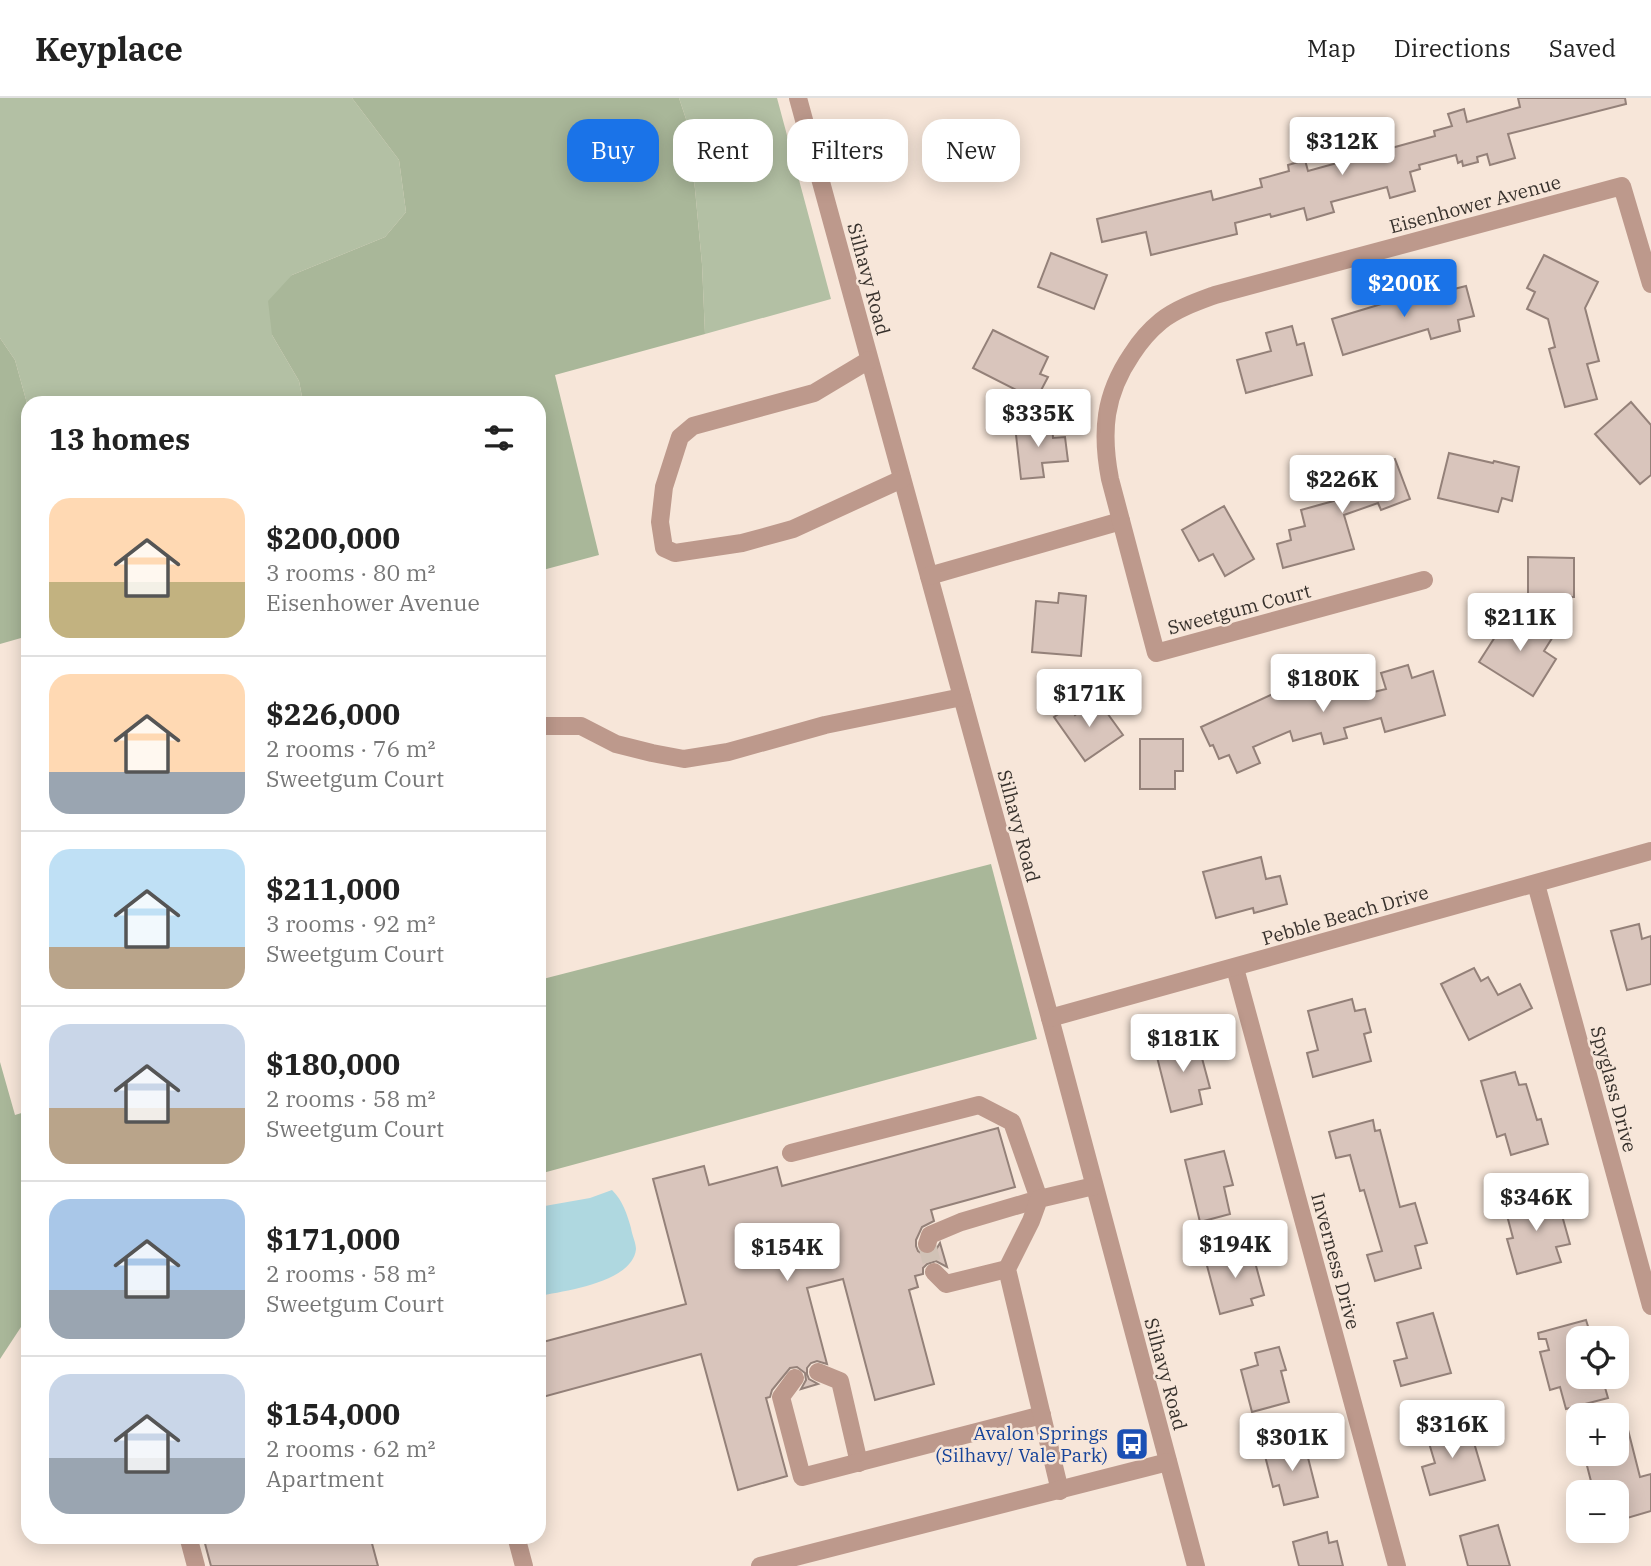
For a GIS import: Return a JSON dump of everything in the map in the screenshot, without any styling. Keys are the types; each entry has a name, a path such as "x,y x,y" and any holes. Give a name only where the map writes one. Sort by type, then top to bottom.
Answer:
{"street":[{"name":"Silhavy Road","path":"798,98 1050,1018 1196,1566"},
{"name":"Eisenhower Avenue","path":"1121,522 1105,453 1105,427 1110,399 1120,371 1138,344 1160,322 1186,306 1214,295 1622,186 1651,284"},
{"path":"869,360 814,393 693,426 680,437 664,487 660,522 664,548 675,553 741,543 793,529 902,479"},
{"path":"929,576 1121,522"},
{"name":"Sweetgum Court","path":"1121,522 1156,653 1424,580"},
{"path":"546,726 581,726 616,744 684,759 728,752 825,725 962,697"},
{"name":"Pebble Beach Drive","path":"1050,1018 1651,851"},
{"name":"Spyglass Drive","path":"1536,884 1651,1306"},
{"name":"Inverness Drive","path":"1235,968 1397,1566"},
{"path":"791,1153 979,1105 1012,1122 1039,1199 1031,1221 1006,1269 1060,1491"},
{"path":"927,1244 930,1236 961,1222 1094,1186"},
{"path":"934,1272 946,1284 1006,1269"},
{"path":"818,1373 840,1381 859,1463"},
{"path":"795,1378 781,1397 802,1477 1042,1415"},
{"path":"760,1566 1168,1462"},
{"path":"190,1544 196,1566"},
{"path":"518,1544 524,1566"}],"green space":[{"path":"0,98 352,98 399,160 406,212 385,237 292,275 272,335 299,381 302,396 25,396 15,360 0,338"},
{"path":"352,98 679,98 686,119 673,119 673,182 694,182 705,334 555,375 599,555 546,569 546,396 302,396 299,381 272,335 268,301 292,275 385,237 406,212 399,160"},
{"path":"679,98 777,98 787,135 787,182 800,182 831,299 705,334 694,182 773,182 773,119 686,119"},
{"path":"0,338 15,360 25,396 21,396 21,638 0,644"},
{"path":"991,864 1037,1039 546,1172 546,978"},
{"path":"0,1062 15,1115 21,1113 21,1327 0,1359"}],"water":[{"path":"612,1190 616,1194 631,1228 636,1249 632,1260 623,1270 611,1277 580,1288 546,1295 546,1206 590,1198"}],"building":[{"path":"1518,98 1625,98 1626,104 1508,134 1515,158 1490,165 1487,154 1477,157 1478,162 1463,166 1462,161 1458,163 1456,155 1419,165 1420,169 1410,172 1415,191 1390,198 1387,187 1331,202 1334,212 1307,220 1304,208 1271,217 1270,214 1235,223 1237,234 1151,255 1146,232 1102,242 1097,219 1211,191 1213,200 1262,187 1260,179 1289,171 1288,165 1305,160 1308,171 1435,136 1434,131 1452,126 1448,114 1464,109 1467,122 1520,107"},
{"path":"1051,253 1107,275 1094,309 1038,287"},
{"path":"1544,255 1598,282 1585,308 1599,361 1587,364 1597,399 1565,407 1549,349 1555,347 1548,319 1527,309 1535,292 1527,288"},
{"path":"1444,285 1446,291 1466,286 1474,316 1458,320 1460,331 1431,339 1428,329 1343,355 1332,319"},
{"path":"1292,326 1297,345 1304,343 1312,375 1246,393 1237,360 1271,351 1266,333"},
{"path":"993,330 1048,357 1040,374 1048,377 1036,400 973,368"},
{"path":"1631,402 1651,425 1651,475 1640,484 1595,434"},
{"path":"1052,422 1053,438 1065,437 1068,461 1042,463 1044,477 1021,479 1015,426"},
{"path":"1449,453 1519,467 1512,501 1502,498 1498,512 1438,498"},
{"path":"1395,459 1410,499 1381,510 1378,503 1344,515 1354,549 1283,568 1277,544 1291,540 1289,530 1305,526 1301,510 1348,497 1341,479"},
{"path":"1224,506 1254,559 1225,576 1213,554 1199,561 1182,530"},
{"path":"1528,557 1574,558 1574,597 1528,597"},
{"path":"1059,593 1086,596 1081,656 1032,652 1036,601 1058,603"},
{"path":"1511,612 1518,612 1554,635 1544,651 1556,659 1533,696 1479,662"},
{"path":"1408,665 1412,678 1433,671 1445,715 1385,732 1381,718 1344,728 1347,738 1324,744 1321,733 1293,741 1290,731 1253,747 1260,763 1237,773 1229,755 1219,759 1201,727 1275,693 1323,680 1325,690 1346,684 1349,698 1386,689 1381,673"},
{"path":"1097,699 1123,735 1085,761 1054,717 1069,707 1075,715"},
{"path":"1140,739 1183,739 1183,771 1175,771 1175,789 1140,789"},
{"path":"1261,857 1266,879 1280,876 1287,904 1254,913 1253,908 1216,918 1203,872"},
{"path":"1639,924 1642,939 1651,936 1651,984 1627,990 1611,931"},
{"path":"1474,968 1481,981 1488,977 1498,995 1520,984 1532,1008 1469,1040 1441,984"},
{"path":"1352,999 1355,1011 1365,1009 1371,1032 1364,1034 1371,1061 1313,1077 1307,1053 1318,1050 1308,1011"},
{"path":"1192,1035 1195,1048 1199,1047 1210,1088 1199,1090 1202,1104 1171,1112 1157,1057 1171,1053 1168,1041"},
{"path":"1515,1072 1519,1085 1526,1084 1548,1144 1511,1155 1505,1134 1497,1137 1481,1081"},
{"path":"1373,1120 1375,1131 1380,1130 1400,1207 1415,1203 1427,1243 1415,1246 1421,1268 1375,1281 1367,1255 1382,1251 1364,1190 1360,1191 1350,1155 1336,1158 1329,1132"},
{"path":"998,1128 1015,1187 931,1210 934,1221 922,1227 916,1240 918,1251 924,1255 934,1253 940,1243 947,1267 936,1261 927,1264 923,1268 923,1274 915,1276 918,1287 909,1290 934,1384 875,1400 843,1279 807,1288 827,1364 817,1361 807,1368 809,1379 818,1384 801,1389 806,1380 805,1373 797,1367 790,1368 772,1390 770,1397 766,1398 787,1476 738,1490 701,1354 546,1396 546,1341 686,1304 653,1179 704,1166 709,1185 777,1167 782,1186"},
{"path":"1224,1151 1233,1185 1224,1187 1230,1214 1200,1222 1185,1160"},
{"path":"1556,1194 1570,1244 1556,1247 1561,1262 1517,1274 1507,1239 1513,1238 1505,1208"},
{"path":"1250,1244 1264,1295 1251,1299 1253,1305 1220,1314 1206,1262 1231,1256 1229,1249"},
{"path":"1433,1313 1451,1373 1401,1386 1394,1361 1407,1358 1397,1323"},
{"path":"1586,1320 1588,1326 1566,1326 1566,1389 1605,1389 1608,1398 1589,1403 1566,1403 1566,1409 1560,1387 1550,1390 1540,1352 1549,1350 1546,1339 1539,1339 1538,1333"},
{"path":"1279,1347 1286,1370 1281,1371 1289,1402 1252,1412 1241,1370 1258,1365 1255,1353"},
{"path":"1466,1422 1485,1480 1430,1495 1422,1467 1435,1463 1426,1433"},
{"path":"1629,1434 1640,1477 1651,1474 1651,1511 1629,1517 1629,1480 1591,1480 1587,1466 1629,1466"},
{"path":"1304,1442 1318,1497 1284,1505 1279,1485 1273,1487 1264,1452"},
{"path":"1498,1525 1510,1566 1468,1566 1460,1536"},
{"path":"1327,1532 1329,1543 1337,1541 1343,1566 1299,1566 1293,1542"},
{"path":"205,1544 372,1544 378,1566 211,1566"}],"tunnel":[{"path":"927,1244 934,1272"}],"place":[{"name":"Avalon Springs (Silhavy/ Vale Park)","path":"1132,1444"}]}
